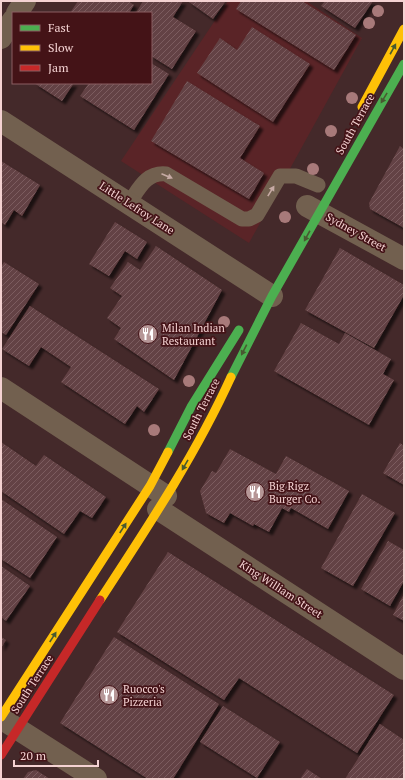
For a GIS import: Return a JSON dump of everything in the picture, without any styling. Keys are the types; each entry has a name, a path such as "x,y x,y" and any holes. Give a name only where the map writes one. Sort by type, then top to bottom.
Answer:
{"street":[{"path":"18,12 25,1"},
{"path":"1,38 12,22"},
{"name":"South Terrace","path":"358,115 404,29"},
{"name":"South Terrace","path":"7,721 215,412 243,350 264,291 314,198 373,116 404,64"},
{"name":"Little Lefroy Lane","path":"1,122 264,291"},
{"name":"Sydney Street","path":"314,198 404,259"},
{"name":"South Terrace","path":"1,755 7,721 158,497 191,407 242,324"},
{"name":"King William Street","path":"1,388 404,669"},
{"path":"7,721 96,779"}],"lane":[{"path":"130,204 150,176 158,173 166,174 242,219 249,219 257,215 280,176 296,176 314,198"}],"shaded area":[{"path":"228,1 306,1 362,38 249,243 121,161"}],"building":[{"path":"78,1 128,1 134,5 130,12 71,12"},
{"path":"143,1 183,1 173,17 196,31 172,69 152,57 152,12 137,12"},
{"path":"189,1 224,1 225,2 213,19"},
{"path":"241,1 302,1 356,35 334,70 236,9"},
{"path":"325,1 373,1 355,28 321,6"},
{"path":"252,27 310,64 273,122 197,73 220,38 237,50"},
{"path":"152,64 169,74 134,130 80,96 88,84 152,84"},
{"path":"187,81 260,126 240,158 264,173 249,199 151,141"},
{"path":"36,84 73,84 62,101"},
{"path":"400,146 404,149 404,228 370,209 369,203"},
{"path":"1,161 40,185 22,216 14,210 5,225 1,222"},
{"path":"115,222 147,242 137,259 125,251 109,276 89,264"},
{"path":"156,246 222,290 174,380 114,339 121,328 107,318 122,296 110,288 128,262 140,270"},
{"path":"340,248 404,285 404,295 374,348 305,310"},
{"path":"4,262 39,284 6,335 1,332 1,267"},
{"path":"30,306 159,389 144,412 137,406 125,424 61,382 71,367 41,347 29,366 2,349"},
{"path":"301,323 339,344 345,333 391,359 383,374 394,380 369,425 274,371"},
{"path":"1,442 36,466 44,455 106,497 92,518 80,511 64,534 1,491"},
{"path":"400,443 404,446 404,485 383,473"},
{"path":"230,449 276,474 286,456 349,491 328,529 291,508 289,512 282,508 269,532 254,524 253,526 230,513 224,523 206,513 200,491 212,471 216,473"},
{"path":"362,494 395,513 353,586 321,568"},
{"path":"1,499 57,537 30,578 1,559"},
{"path":"388,541 404,550 404,581 390,606 361,589"},
{"path":"168,552 394,695 357,753 239,678 224,700 117,632"},
{"path":"1,566 30,586 6,621 1,617"},
{"path":"404,594 404,621 393,615"},
{"path":"1,637 6,640 1,648"},
{"name":"Ruocco's Pizzeria","path":"114,637 219,704 173,779 148,779 60,723"},
{"path":"223,706 280,742 257,778 200,742"},
{"path":"380,724 404,740 404,779 345,779"},
{"path":"307,769 322,779 300,779"},
{"path":"36,770 50,779 23,779 28,772"}],"traffic: fast":[{"path":"231,377 272,296 404,64"},
{"path":"168,452 191,407 239,330"}],"traffic: slow":[{"path":"362,107 404,29"},
{"path":"100,600 170,491 202,435 231,377"},
{"path":"1,717 150,486 168,452"}],"traffic: jam":[{"path":"1,755 100,600"}],"place":[{"name":"Milan Indian Restaurant","path":"148,334"},
{"name":"Big Rigz Burger Co.","path":"255,492"},
{"name":"Ruocco's Pizzeria","path":"109,695"}]}
